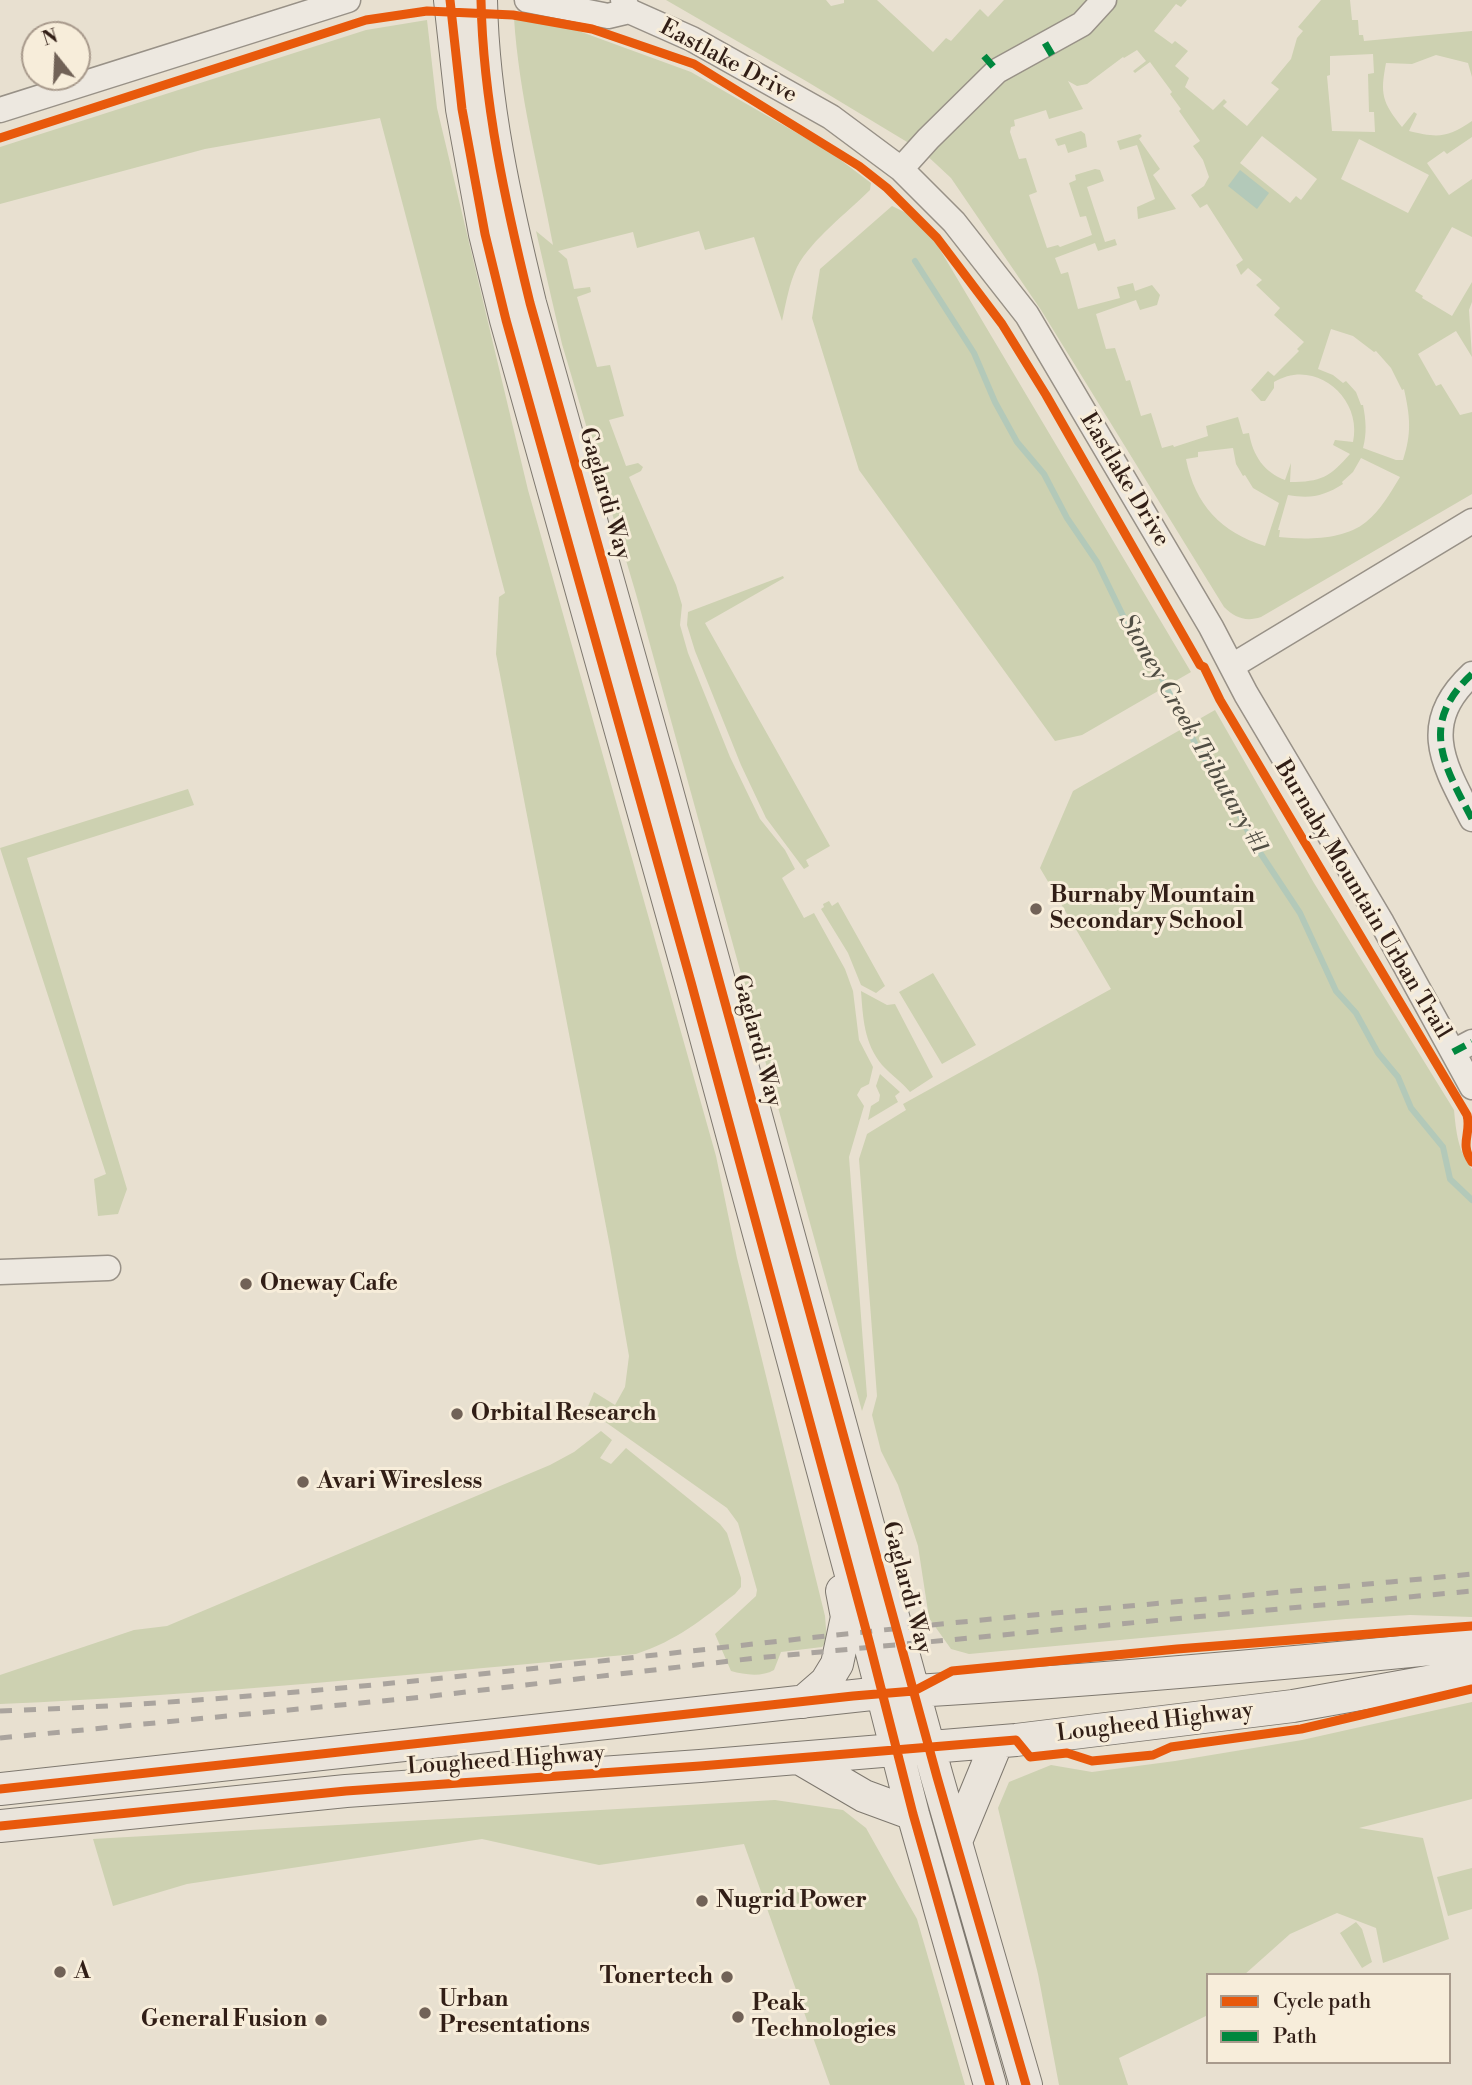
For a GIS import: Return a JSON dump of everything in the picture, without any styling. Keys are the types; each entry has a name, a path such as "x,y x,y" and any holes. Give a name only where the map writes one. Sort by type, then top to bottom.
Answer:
{"main road":[{"name":"Gaglardi Way","path":"450,0 476,109 664,780 929,1748 1026,2085"},
{"name":"Gaglardi Way","path":"481,0 476,109 485,234 506,320 691,982 913,1814 990,2085"},
{"path":"803,1702 827,1682 837,1664 847,1616 832,1538 830,1496"},
{"name":"Lougheed Highway","path":"0,1789 881,1693 1273,1665 1472,1645"},
{"name":"Lougheed Highway","path":"0,1826 346,1791 997,1742 1293,1706 1472,1674"},
{"path":"957,1839 997,1742"},
{"path":"799,1758 864,1796 913,1814"}],"street":[{"path":"0,110 348,0"},
{"name":"Eastlake Drive","path":"527,0 608,16 626,5 692,39 831,117 901,169 954,222 1027,315 1382,923 1463,1047 1472,1087"},
{"path":"901,169 990,63 1050,51 1082,24 1104,0"},
{"path":"1232,666 1472,521"},
{"path":"1472,674 1450,699 1443,715 1439,746 1447,771 1472,819"},
{"path":"0,1272 108,1268"}],"shaded area":[{"path":"666,0 826,0 831,6 844,3 844,0 877,0 933,52 946,38 951,41 980,9 988,17 1004,0 1187,0 1181,7 1176,4 1154,31 1188,51 1175,66 1189,78 1185,87 1213,110 1224,99 1227,102 1223,106 1247,126 1279,89 1271,83 1291,59 1297,38 1303,31 1298,27 1321,0 1350,0 1352,20 1358,20 1359,35 1363,35 1364,41 1472,31 1472,77 1468,63 1436,55 1412,64 1386,63 1383,90 1390,111 1402,127 1414,112 1417,114 1409,131 1442,135 1456,131 1472,121 1472,137 1447,154 1444,151 1427,163 1449,195 1472,179 1472,237 1452,227 1415,291 1452,316 1472,282 1472,302 1469,310 1472,357 1456,331 1418,354 1436,386 1441,384 1460,415 1472,412 1472,494 1261,617 1246,619 1232,614 1224,607 1041,310 951,178 922,151","holes":["1137,50 1146,61 1133,71 1135,73 1150,62 1172,92 1170,94 1181,109 1179,111 1200,141 1193,146 1203,160 1209,177 1204,186 1191,195 1200,208 1207,204 1243,260 1236,265 1241,275 1248,268 1262,280 1256,285 1280,308 1274,315 1304,342 1297,349 1299,351 1274,376 1268,371 1251,390 1261,401 1265,401 1274,388 1274,382 1290,376 1320,378 1333,386 1351,411 1353,442 1335,440 1333,445 1350,454 1324,477 1290,482 1291,463 1285,480 1271,473 1253,449 1249,433 1243,434 1238,417 1206,426 1208,436 1162,448 1151,413 1141,416 1130,380 1126,381 1115,348 1106,349 1096,314 1136,300 1140,310 1157,305 1160,295 1152,285 1135,291 1133,283 1117,287 1120,298 1078,309 1068,272 1061,274 1055,258 1095,243 1098,251 1117,245 1115,239 1105,242 1087,187 1104,181 1100,170 1075,175 1076,180 1069,183 1080,217 1086,216 1092,235 1060,247 1058,245 1047,248 1029,195 1037,192 1026,158 1019,159 1010,132 1011,127 1015,126 1014,120 1046,110 1049,119 1083,109 1068,81 1077,86 1087,84","1373,54 1374,73 1368,74 1369,112 1374,112 1375,132 1332,131 1327,76 1330,75 1330,56","1262,136 1317,179 1301,200 1296,196 1290,203 1240,163","1359,139 1429,175 1408,213 1341,179","1331,329 1353,336 1376,351 1391,368 1402,390 1404,389 1408,408 1409,433 1403,460 1363,448 1366,427 1363,405 1346,381 1343,383 1318,369","1233,448 1236,464 1253,488 1279,503 1265,546 1235,533 1203,503 1186,459 1198,457 1198,452","1361,458 1400,477 1376,512 1357,528 1324,537 1279,537 1278,530 1288,495 1317,496 1336,488 1343,484 1353,472"]},
{"path":"514,18 576,30 691,72 830,152 871,183 870,190 821,236 797,267 782,321 754,237 705,250 699,231 637,248 633,232 558,251 567,259 574,289 590,287 591,292 577,297 597,367 610,365 624,416 609,420 626,466 638,463 643,467 629,477 676,585 682,605 680,625 688,653 730,757 760,819 785,850 795,869 782,878 804,918 814,913 845,969 853,991 859,1040 873,1067 869,1084 861,1088 857,1095 864,1106 849,1157 867,1396 862,1411 636,594 562,344 536,231 553,245 525,104"},
{"path":"427,20 437,108 528,490 716,1156 737,1258 825,1616 827,1641 822,1647 781,1652 774,1670 764,1674 731,1671 715,1634 756,1596 757,1590 738,1523 727,1508 587,1409 594,1392 615,1405 625,1387 629,1356 496,654 499,597 505,593 380,118 205,149 0,204 0,147 366,30"},
{"path":"1081,131 1085,134 1087,147 1068,153 1065,144 1058,146 1055,139"},
{"path":"1140,134 1142,136 1139,139 1160,169 1153,175 1176,209 1138,219 1137,207 1155,199 1137,145 1120,150 1117,141"},
{"path":"1240,170 1269,193 1257,209 1228,186"},
{"path":"892,206 923,221 1191,672 1082,735 1055,741 859,470 812,318 820,269"},
{"path":"783,576 784,578 705,623 830,846 806,860 809,866 804,869 766,818 741,765 687,625 688,612"},
{"path":"1215,710 1314,883 1454,1110 1461,1148 1472,1169 1472,1617 1410,1615 1346,1619 969,1654 951,1649 929,1618 918,1546 898,1485 881,1451 872,1415 877,1396 859,1159 867,1134 906,1110 903,1104 1111,989 1040,868 1073,791"},
{"path":"188,789 194,805 27,858 127,1189 118,1214 98,1216 94,1179 106,1174 0,848"},
{"path":"829,901 832,906 838,902 885,986 876,993 861,985 848,953 821,909 823,904"},
{"path":"933,973 976,1045 942,1064 899,992"},
{"path":"861,991 887,1005 895,1004 933,1077 910,1092 882,1065 871,1048"},
{"path":"880,1074 900,1092 895,1096 898,1102 868,1120 871,1106 879,1101 880,1095 876,1086"},
{"path":"601,1431 612,1440 600,1458 611,1464 626,1448 720,1524 727,1533 741,1578 741,1587 735,1594 688,1628 651,1648 636,1654 398,1676 0,1704 0,1675 134,1630 167,1626 550,1465 574,1452"},
{"path":"1472,1702 1472,1799 1359,1828 1423,1838 1449,1939 1383,1963 1376,1928 1337,1913 1290,1934 1246,1973 1206,1973 1206,2016 1119,2058 1128,2085 1059,2085 1038,1974 998,1808 1009,1782 1051,1765 1092,1772 1302,1740"},
{"path":"775,1800 843,1810 866,1828 917,1919 965,2085 830,2085 744,1844 599,1865 482,1839 187,1884 113,1906 93,1839"},
{"path":"1472,1868 1472,1909 1448,1916 1437,1877"},
{"path":"1356,1922 1362,1929 1372,1962 1362,1968 1340,1933"}],"waterway":[{"name":"Stoney Creek Tributary #1","path":"915,261 974,353 995,402 1017,442 1044,474 1067,518 1097,562 1129,628 1156,667 1197,747 1229,796 1257,848 1300,913 1336,991 1356,1013 1378,1053 1398,1077 1411,1108 1443,1147 1450,1179 1472,1200"}],"railway":[{"path":"0,1711 314,1690 916,1627 1472,1574"},
{"path":"0,1738 423,1697 756,1658 1472,1591"}],"marked path":[{"path":"1045,43 1055,60"},
{"path":"984,56 997,71"},
{"path":"1472,674 1455,692 1445,710 1441,728 1445,763 1472,819"},
{"path":"1453,1052 1472,1042"}],"cycle path":[{"path":"450,0 462,109 485,234 506,320 691,982 913,1814 990,2085"},
{"path":"481,0 491,115 504,191 530,303 664,780 937,1777 1026,2085"},
{"name":"Burnaby Mountain Urban Trail","path":"0,138 366,20 427,11 513,15 592,29 694,64 859,166 887,188 937,238 1002,324 1046,395 1200,665 1204,667 1220,700 1467,1115 1466,1149 1472,1162"},
{"path":"0,1789 914,1691 952,1671 1177,1649 1472,1626"},
{"path":"0,1826 346,1791 1016,1740 1030,1757 1067,1753 1092,1761 1153,1755 1171,1747 1301,1729 1472,1689"}],"place":[{"name":"Burnaby Mountain Secondary School","path":"1036,909"},
{"name":"Oneway Cafe","path":"246,1284"},
{"name":"Orbital Research","path":"457,1414"},
{"name":"Avari Wiresless","path":"303,1482"},
{"name":"Nugrid Power","path":"702,1901"},
{"name":"A","path":"60,1972"},
{"name":"Tonertech","path":"727,1977"},
{"name":"Urban Presentations","path":"425,2013"},
{"name":"Peak Technologies","path":"738,2017"},
{"name":"General Fusion","path":"321,2020"}]}
